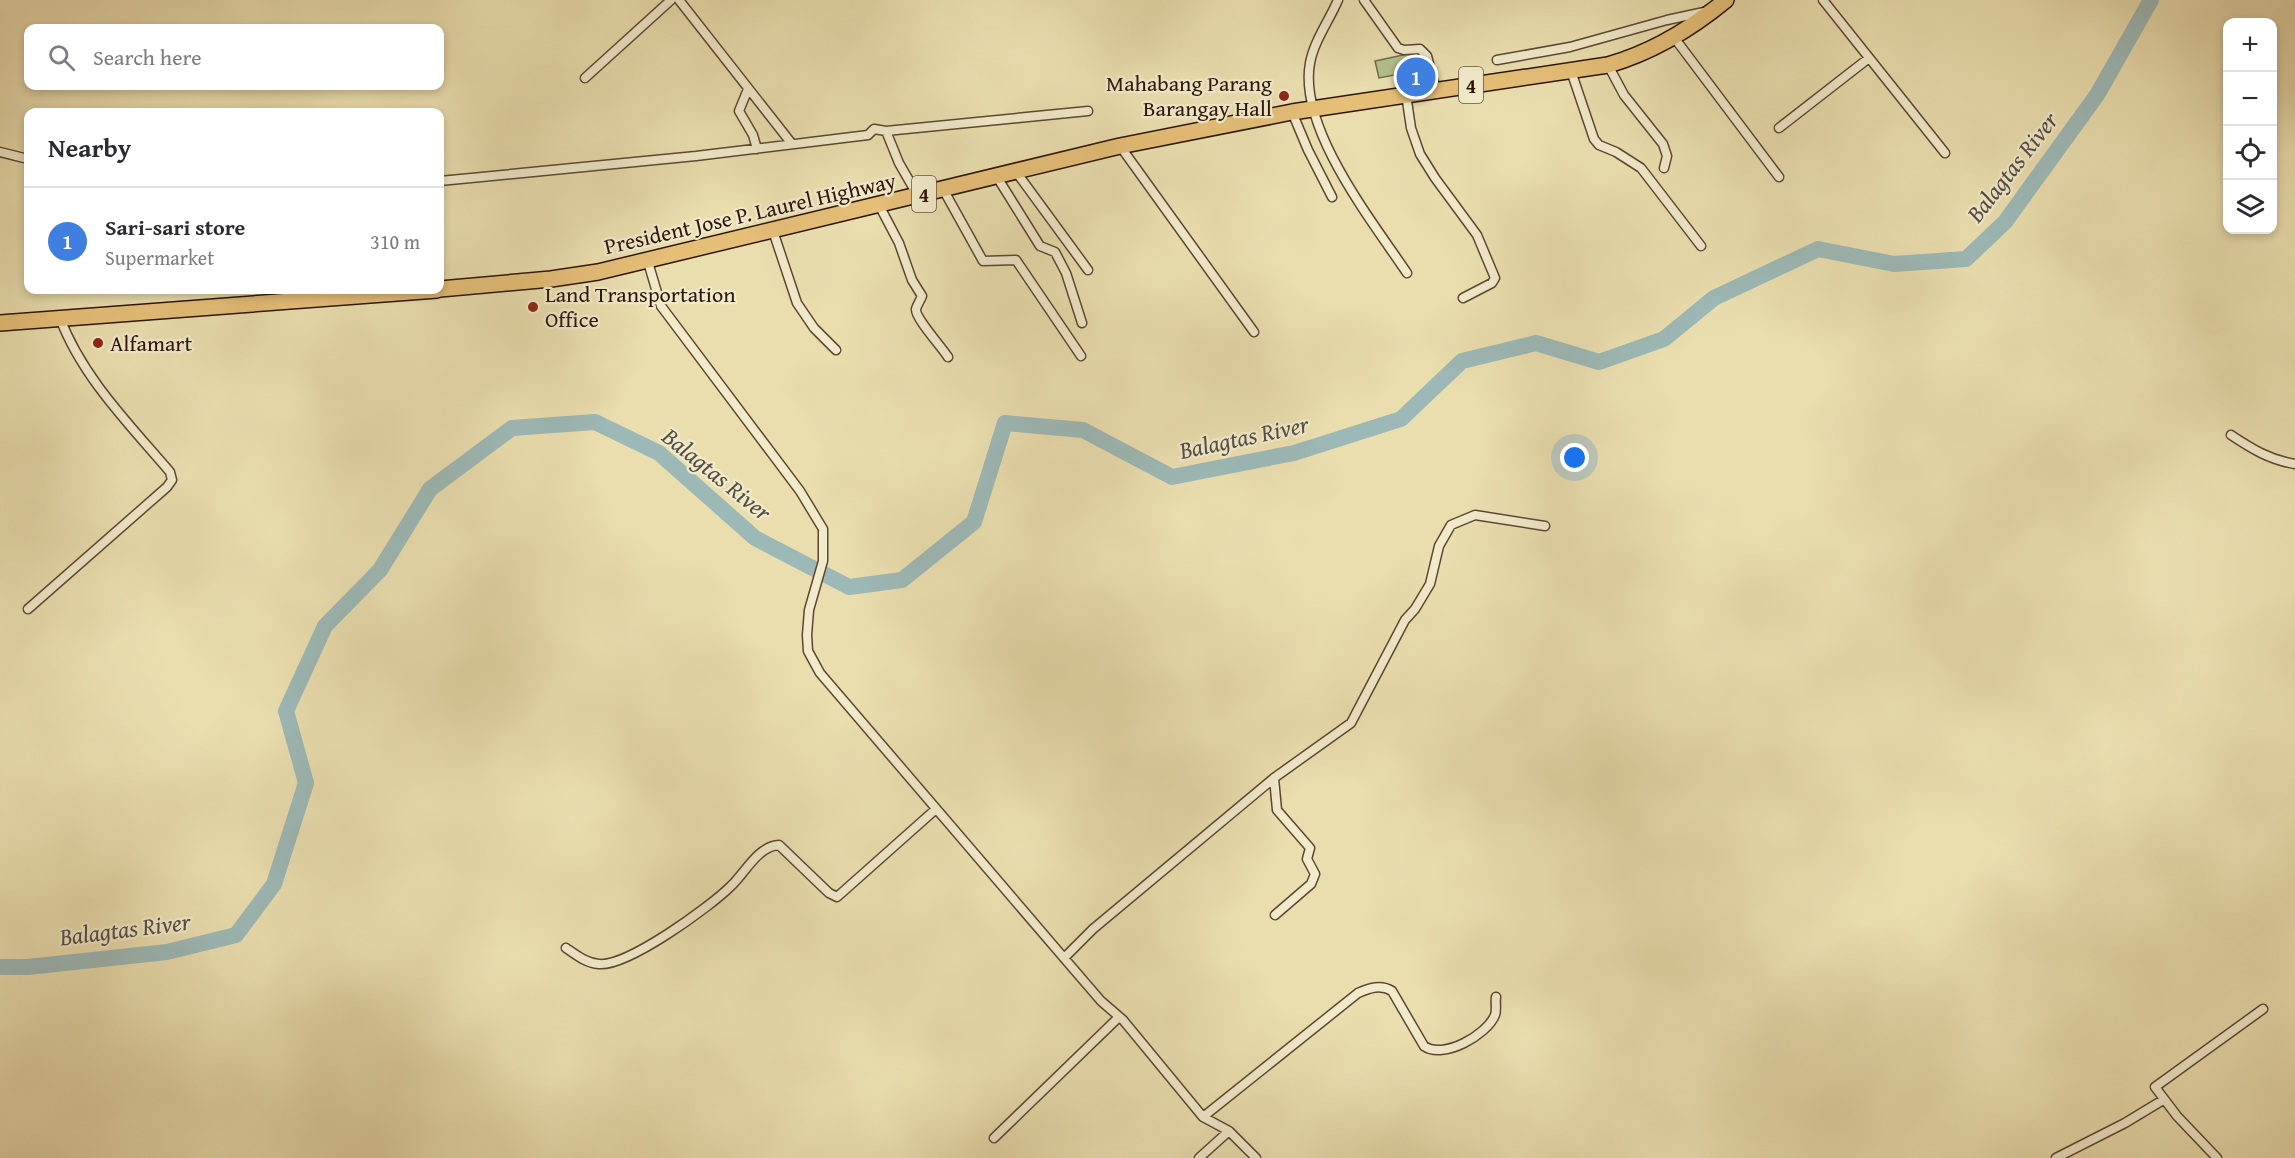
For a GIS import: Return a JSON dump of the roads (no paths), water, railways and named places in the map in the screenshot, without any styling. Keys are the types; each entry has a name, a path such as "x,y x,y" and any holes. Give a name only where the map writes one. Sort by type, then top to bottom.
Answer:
{"highway":[{"name":"President Jose P. Laurel Highway","path":"444,288 551,279 648,262 1120,146 1292,112 1608,65 1626,60 1673,36 1726,0"},
{"name":"President Jose P. Laurel Highway","path":"0,322 373,294"}],"street":[{"path":"585,78 671,0"},
{"path":"679,0 792,144"},
{"path":"1338,0 1313,50 1310,66 1310,93 1319,131 1345,180 1407,273"},
{"path":"1364,0 1398,48 1420,49 1427,56 1436,90"},
{"path":"1823,0 1945,153"},
{"path":"1497,60 1570,47 1667,20 1712,11"},
{"path":"1673,36 1779,177"},
{"path":"1779,128 1869,58"},
{"path":"1608,65 1623,95 1663,144 1668,156 1664,168"},
{"path":"1571,71 1594,139 1599,145 1627,159 1648,176 1701,246"},
{"path":"748,88 739,111 753,135 757,149"},
{"path":"1406,94 1411,128 1420,154 1477,235 1495,278 1492,283 1463,298"},
{"path":"444,181 757,149 868,135 874,129 886,131 1088,111"},
{"path":"1292,112 1332,197"},
{"path":"886,131 899,163 918,196"},
{"path":"1120,146 1254,332"},
{"path":"0,152 24,158"},
{"path":"1017,173 1088,270"},
{"path":"997,177 1040,246 1055,252 1066,273 1082,323"},
{"path":"943,189 983,261 1016,260 1081,356"},
{"path":"879,205 899,243 912,280 922,296 916,306 916,313 948,357"},
{"path":"773,231 796,303 814,328 836,350"},
{"path":"648,262 661,306 818,518 823,530 823,561 809,610 807,635 808,651 820,673 1064,958 1119,1017 1203,1118 1228,1131 1256,1158"},
{"path":"28,609 167,487 172,480 170,472 90,376 66,336 60,318"},
{"path":"2231,435 2259,454 2277,461 2295,464"},
{"path":"1064,958 1093,929 1274,778 1351,723 1405,620 1415,609 1430,584 1439,546 1451,525 1475,515 1545,526"},
{"path":"1274,778 1277,810 1310,848 1307,859 1315,874 1311,884 1275,915"},
{"path":"566,948 581,958 600,964 620,961 679,926 731,886 748,864 773,846 779,845 828,893 837,897 936,809"},
{"path":"1203,1118 1358,993 1376,987 1392,991 1424,1046 1428,1049 1445,1051 1463,1044 1492,1021 1496,1014 1496,997"},
{"path":"2217,1158 2163,1100 2155,1087 2263,1009"},
{"path":"994,1137 1119,1017"},
{"path":"2056,1158 2125,1123 2163,1100"},
{"path":"1199,1158 1228,1131"}],"waterway":[{"name":"Balagtas River","path":"0,967 28,967 167,952 236,935 274,884 306,783 286,711 325,626 380,570 430,489 512,428 595,422 659,453 755,538 849,587 902,580 974,522 1005,423 1083,430 1172,477 1294,453 1401,419 1462,361 1536,343 1599,362 1664,339 1714,298 1818,249 1894,264 1966,259 2005,222 2097,95 2151,0"}],"place":[{"name":"Sari-sari store","path":"1416,77"},
{"name":"Mahabang Parang Barangay Hall","path":"1284,96"},
{"name":"Land Transportation Office","path":"533,307"},
{"name":"Alfamart","path":"98,343"}]}
